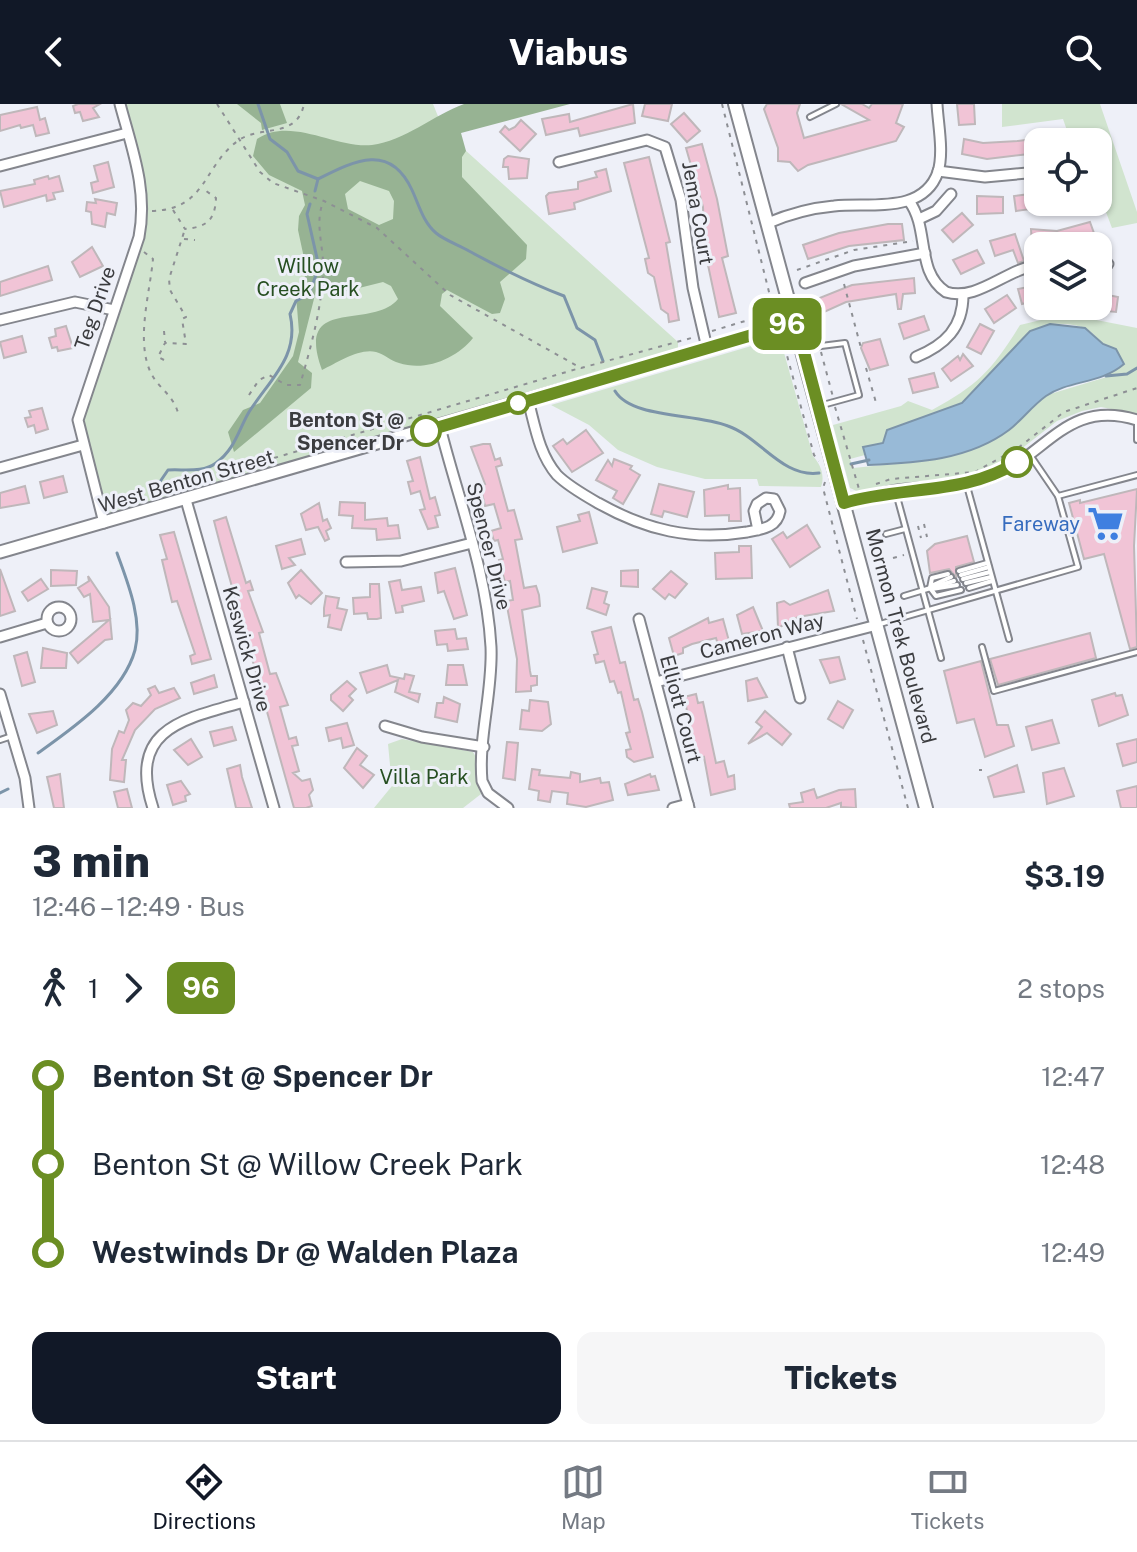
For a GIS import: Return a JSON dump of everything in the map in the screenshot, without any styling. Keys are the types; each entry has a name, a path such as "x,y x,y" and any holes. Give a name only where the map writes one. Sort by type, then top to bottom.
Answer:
{"main road":[{"name":"Mormon Trek Boulevard","path":"735,104 791,300 926,808"}],"street":[{"name":"Teg Drive","path":"104,523 78,428 80,412 135,248 144,210 120,104"},
{"path":"768,223 825,207 909,201 925,192 938,171 937,104"},
{"path":"0,166 127,133"},
{"name":"Jema Court","path":"559,162 647,140 665,147 681,200 693,288 707,348"},
{"path":"938,171 985,177 1024,173"},
{"path":"919,219 936,211 951,194"},
{"path":"909,201 919,219 927,269 938,286 963,295 1024,267"},
{"path":"805,283 854,266 925,253"},
{"path":"916,357 934,350 954,331 960,318 963,295"},
{"path":"0,320 75,302 114,310"},
{"name":"West Benton Street","path":"0,552 796,322"},
{"path":"528,400 548,462 567,484 589,498 632,521 662,531 700,536 758,530"},
{"path":"844,503 895,491 967,484 992,477 1065,426 1094,415 1137,422"},
{"name":"Spencer Drive","path":"440,427 472,543 485,600 491,650 491,694 482,781 488,793 508,808"},
{"path":"0,468 83,445"},
{"name":"Keswick Drive","path":"186,500 274,808"},
{"path":"346,562 401,561 472,543"},
{"name":"Elliott Court","path":"639,619 688,806"},
{"path":"0,637 47,623"},
{"name":"Cameron Way","path":"656,682 877,625"},
{"path":"787,647 800,698"},
{"path":"0,694 25,778 29,808"},
{"path":"153,808 145,773 147,759 159,736 180,722 244,702"},
{"path":"385,726 422,737 484,747"},
{"path":"673,808 688,806"}],"lane":[{"path":"810,117 836,104"},
{"path":"803,348 845,343 859,395 818,406"},
{"path":"1137,422 1137,440"},
{"path":"877,625 1078,567 1058,496 1029,453"},
{"path":"1058,496 1137,475"},
{"path":"967,484 1009,639"},
{"path":"895,491 941,658"},
{"path":"886,534 905,529"},
{"path":"990,572 963,579 990,572"},
{"path":"932,578 954,582 936,596 930,588 932,578"},
{"path":"904,596 954,582"},
{"path":"982,647 994,691 1137,652"},
{"path":"0,740 12,736"}],"path":[{"path":"217,104 238,141 260,172 273,183 324,201 377,228 450,295 581,368"},
{"path":"144,210 173,210 188,202 238,141 274,131 295,121 304,104"},
{"path":"722,104 777,325 814,455 822,466"},
{"path":"185,229 203,226 216,213 216,198 201,187"},
{"path":"249,395 259,380 269,375 295,387 300,385 324,274 321,227 317,220 324,201"},
{"path":"165,343 186,344 182,319 186,317 170,290 169,279 185,229 173,210"},
{"path":"797,270 854,250 913,242 912,233"},
{"path":"183,238 195,240"},
{"path":"135,248 153,259 146,330 150,372 171,395 179,417"},
{"path":"844,284 861,348"},
{"path":"111,506 705,334 765,315 773,305 807,297 859,489 891,479 975,472 1018,448 1064,412 1137,388"},
{"path":"164,331 165,343 158,357 164,360"},
{"path":"866,368 877,406"},
{"path":"826,479 823,488 908,808"},
{"path":"924,524 927,537"},
{"path":"918,526 921,538"},
{"path":"893,558 904,555"}],"green space":[{"name":"Willow Creek Park","path":"120,104 433,104 444,131 678,342 678,348 103,517 78,428 144,210"},
{"path":"237,104 280,104 287,123 262,130 261,123"},
{"path":"464,104 570,104 461,133 466,151 462,157 462,177 527,245 526,259 500,282 505,299 500,313 492,314 447,290 442,294 440,306 473,338 458,352 420,366 399,363 369,351 322,370 316,346 318,331 327,323 386,308 398,299 391,286 383,282 343,292 328,287 316,291 298,362 312,373 311,388 234,452 228,432 243,410 260,403 293,356 299,332 296,295 307,272 298,230 299,216 305,205 302,191 269,175 253,156 257,139 284,131 344,143 372,145 396,138","holes":["360,181 389,191 394,201 393,219 379,225 348,209 345,194"]},
{"path":"1002,104 1100,104 1108,128 1066,128 1063,119 1002,127"},
{"path":"1112,139 1137,212 1137,223 1112,228 1107,216 1112,216"},
{"path":"1041,320 1096,320 1137,328 1137,414 1101,407 1082,411 1057,421 1002,464 983,473 861,493 850,488 833,425 901,406 908,401 932,410 973,384 1001,354 1020,325","holes":["1050,324 1087,329 1099,342 1110,376 1047,395 1010,429 894,464 853,468 850,459 865,455 863,447 883,443 887,430 962,403 1030,331"]},
{"path":"768,341 781,342 813,456 822,471 821,487 759,486 757,479 705,479 657,467 618,450 589,425 551,405"},
{"name":"Villa Park","path":"402,739 473,752 481,794 463,808 374,808 392,786 388,744"}],"water":[{"path":"1050,324 1085,328 1103,344 1116,349 1124,364 1105,375 1055,391 1009,430 977,448 924,461 868,465 863,447 883,443 887,430 962,403 1030,331"}],"building":[{"path":"100,104 93,108 99,117 83,121 80,112 75,113 73,106"},
{"path":"633,104 635,123 580,136 578,128 546,135 542,119 569,114 570,122"},
{"path":"645,104 672,104 668,121 642,116"},
{"path":"767,104 800,104 797,113 804,138 869,120 841,104 862,104 869,108 872,104 903,104 896,123 904,127 896,141 808,165 798,171 790,162 778,161 778,148 764,109"},
{"path":"957,104 974,104 975,124 959,125"},
{"path":"37,107 40,120 45,118 49,133 36,136 33,125 0,131 0,115"},
{"path":"684,113 700,131 687,142 671,124"},
{"path":"521,120 536,134 520,151 500,132 505,126 509,130 515,127"},
{"path":"964,139 983,143 1024,140 1024,155 987,159 962,154"},
{"path":"702,144 717,199 728,256 722,258 736,313 719,317 708,265 712,264 704,237 703,207 686,148"},
{"path":"508,156 529,159 527,178 509,179 508,167 503,167 504,159"},
{"path":"649,157 670,242 666,243 679,320 669,322 668,314 661,309 654,277 648,273 645,259 649,258 624,163"},
{"path":"108,162 114,187 93,193 91,183 98,181 94,166"},
{"path":"606,169 611,191 574,203 575,209 549,214 546,196 549,193 578,189 578,182 597,177 595,172"},
{"path":"48,176 49,179 59,176 63,191 53,193 55,199 47,201 46,195 4,207 0,191 35,184 34,180"},
{"path":"1024,195 1024,210 1016,211 1014,196"},
{"path":"977,196 1003,197 1003,213 977,214"},
{"path":"95,199 117,203 115,215 107,213 105,227 92,224 91,212 86,211 87,202 96,203"},
{"path":"962,213 973,225 953,242 942,230"},
{"path":"1090,222 1094,232 1031,232 1031,229 1057,231"},
{"path":"902,224 904,240 849,246 808,259 803,245 839,233"},
{"path":"1015,234 1024,261 1018,263 1013,250 995,256 990,241"},
{"path":"92,247 103,266 80,277 72,262"},
{"path":"977,250 984,263 961,274 953,260"},
{"path":"48,266 52,280 0,296 0,282"},
{"path":"914,278 915,293 903,294 901,309 898,309 896,294 846,302 822,313 817,299 852,285"},
{"path":"1024,288 1024,304 1022,304 1018,289"},
{"path":"1007,295 1016,308 994,323 985,309"},
{"path":"1112,296 1118,297 1116,312 1112,312"},
{"path":"924,316 929,330 904,339 899,324"},
{"path":"980,324 994,331 981,354 967,347"},
{"path":"66,326 73,348 58,351 57,347 52,348 49,338 56,336 55,329"},
{"path":"22,336 26,352 4,358 0,342"},
{"path":"880,339 888,365 870,370 861,348 863,343"},
{"path":"963,354 973,366 951,381 942,369 958,356 960,360"},
{"path":"934,373 938,387 913,393 909,379"},
{"path":"42,408 48,429 36,433 34,425 28,427 25,418 31,417 29,411"},
{"path":"586,430 603,453 572,472 553,446 563,439 567,444"},
{"path":"490,444 495,460 500,458 502,465 496,467 508,511 514,510 522,539 515,540 524,588 536,586 539,595 540,606 522,610 531,676 537,676 537,685 531,686 531,691 516,692 517,659 506,601 513,600 510,581 505,582 499,560 503,559 498,540 494,541 491,531 501,528 494,504 485,506 480,485 485,484 471,447"},
{"path":"420,457 430,499 435,497 440,515 435,516 438,527 428,529 420,510 425,509 420,491 411,494 408,482 413,481 407,461"},
{"path":"614,459 632,466 630,469 640,475 623,504 613,498 617,491 596,480 608,460 612,466"},
{"path":"63,476 67,492 44,498 40,482"},
{"path":"659,484 694,492 687,517 664,511 662,517 651,514"},
{"path":"728,485 728,489 740,488 741,521 729,521 729,515 705,516 704,490"},
{"path":"25,486 29,503 0,508 0,493"},
{"name":"Fareway","path":"1137,489 1134,546 1137,647 1130,649 1104,554 1084,559 1069,503"},
{"path":"340,502 365,503 365,520 387,518 388,526 398,525 400,538 377,540 376,529 352,528 353,516 339,515"},
{"path":"319,503 323,521 327,519 331,528 326,531 329,539 325,541 318,527 306,530 301,514"},
{"path":"589,512 597,543 563,552 557,527 580,521 578,515"},
{"path":"226,517 246,583 250,581 253,590 248,591 263,632 259,633 270,674 276,673 288,705 280,707 289,739 296,737 298,745 292,746 299,771 293,773 302,781 310,779 312,806 306,808 294,808 220,544 214,521"},
{"path":"807,525 820,547 790,567 772,539 783,532 787,538"},
{"path":"174,532 211,659 192,664 190,656 195,654 177,601 172,602 162,560 167,559 160,535"},
{"path":"967,536 974,562 956,567 956,577 949,569 930,573 927,551 935,544"},
{"path":"301,539 305,554 289,558 295,565 282,569 276,546"},
{"path":"739,546 751,546 752,578 716,579 715,553 739,552"},
{"path":"455,568 467,615 454,619 444,591 438,593 435,573"},
{"path":"0,569 15,611 0,616"},
{"path":"51,570 77,571 76,585 51,586"},
{"path":"301,570 322,593 311,604 299,595 296,598 288,583"},
{"path":"638,570 638,587 621,586 621,571"},
{"path":"671,571 687,584 675,598 669,594 665,599 653,589"},
{"path":"88,576 109,607 112,639 105,640 78,663 70,653 109,620 93,622 90,594 84,597 78,588 89,581"},
{"path":"41,579 48,589 28,601 22,592"},
{"path":"400,580 402,590 421,587 424,601 402,606 403,612 396,613 389,582"},
{"path":"370,584 379,584 381,618 368,619 367,613 354,614 353,598 370,597"},
{"path":"592,588 607,592 604,603 609,605 606,615 587,608"},
{"path":"828,590 834,611 798,617 778,628 777,603 784,601 790,605"},
{"path":"326,596 339,598 337,608 347,610 341,630 328,627 330,615 324,616"},
{"path":"753,607 763,631 742,634 737,615"},
{"path":"708,618 709,623 723,619 729,641 718,645 716,638 692,644 683,648 683,653 674,656 669,638"},
{"path":"611,627 620,663 625,662 634,700 638,699 653,757 634,762 627,757 626,750 631,749 626,733 630,732 621,692 618,693 614,681 610,682 604,661 596,663 594,655 598,654 592,632"},
{"path":"455,629 457,639 466,638 468,649 448,651 447,644 437,645 435,631"},
{"path":"1090,633 1096,658 998,685 990,659"},
{"path":"43,648 67,653 66,668 41,668"},
{"path":"27,652 35,682 22,686 14,656"},
{"path":"839,657 845,679 830,683 820,660"},
{"path":"981,661 997,725 1008,725 1014,746 985,757 974,719 957,723 944,671"},
{"path":"387,665 390,676 404,679 405,674 414,676 409,692 420,694 418,702 395,692 398,680 367,693 360,673"},
{"path":"448,665 463,665 467,685 446,685"},
{"path":"214,675 217,687 194,694 191,683"},
{"path":"757,678 767,697 748,701 746,681"},
{"path":"347,681 356,689 349,696 353,700 343,711 331,700 331,695"},
{"path":"155,686 159,693 174,688 180,698 155,709 135,730 122,760 126,760 124,782 110,780 112,749 119,731 124,733 129,720 126,710 133,703 141,706 151,695 148,689"},
{"path":"1115,693 1116,696 1122,695 1128,715 1099,726 1092,700"},
{"path":"696,694 698,703 703,702 716,763 724,761 728,777 734,775 735,789 711,795 704,757 699,759 684,697"},
{"path":"444,697 460,704 457,722 435,717 437,703 443,703"},
{"path":"530,700 548,702 551,724 542,731 520,729 522,710 529,711"},
{"path":"838,701 853,710 843,728 828,719"},
{"path":"53,711 57,725 37,733 29,714"},
{"path":"765,711 791,734 782,745 767,733 748,744 762,727 756,722"},
{"path":"1052,720 1059,743 1032,750 1026,727"},
{"path":"347,723 354,745 343,748 341,738 329,741 326,728"},
{"path":"232,727 236,740 214,746 210,732"},
{"path":"191,739 202,757 188,765 174,750"},
{"path":"1137,739 1137,762 1123,766 1117,744"},
{"path":"507,742 518,743 515,780 503,778"},
{"path":"357,748 367,756 360,765 374,775 363,788 344,768"},
{"path":"240,765 252,808 236,808 227,769"},
{"path":"1017,765 1024,792 994,797 988,777"},
{"path":"1064,768 1074,796 1047,804 1043,773"},
{"path":"532,769 540,770 539,775 570,778 571,772 580,774 580,782 600,778 601,783 609,782 613,800 586,807 567,804 568,793 552,791 550,802 538,800 539,791 529,789"},
{"path":"60,774 64,808 54,808 47,777"},
{"path":"650,774 651,777 655,776 659,790 628,795 625,784"},
{"path":"181,781 190,794 185,796 186,801 173,805 167,785"},
{"path":"1137,786 1137,808 1121,808 1117,791"},
{"path":"127,789 132,808 118,808 114,792"},
{"path":"814,789 817,798 839,790 855,789 856,808 841,807 841,803 826,808 790,808 789,804 803,802 801,793"}],"waterway":[{"path":"258,104 270,139 287,152 298,171 318,179 358,162 382,161 393,166 403,175 428,224 439,236 564,296 577,328 595,340 603,361"},
{"path":"315,191 318,179"},
{"path":"155,489 168,470 205,468 222,458 287,355 292,329 290,314 296,301 309,294 319,267 307,214 310,204"},
{"path":"1106,376 1127,374 1137,368"},
{"path":"615,391 623,400 650,411 728,426 740,431 782,463 806,473 819,473"},
{"path":"851,464 869,460"},
{"path":"38,753 95,709 129,666 135,650 137,626 133,600 117,553"},
{"path":"0,793 8,789"}],"bus line":[{"name":"96","path":"426,431 777,325 796,322 844,503 897,490 977,481 992,477 1017,462"}],"place":[{"name":"Benton St @ Spencer Dr","path":"426,431"},
{"name":"Fareway","path":"1106,524"}]}
